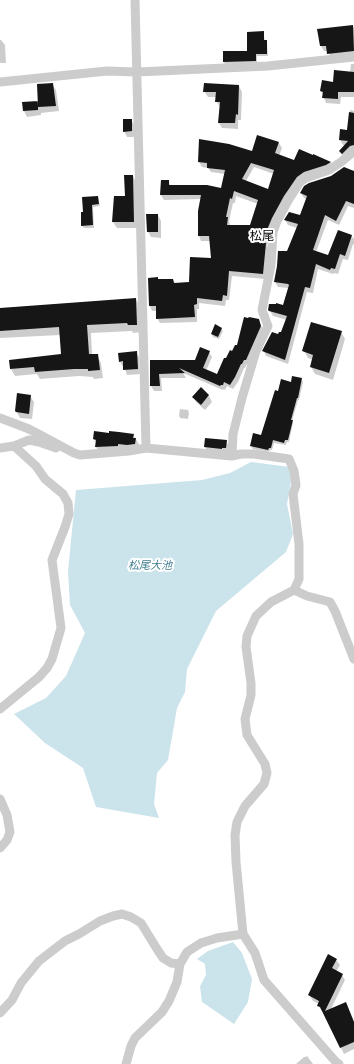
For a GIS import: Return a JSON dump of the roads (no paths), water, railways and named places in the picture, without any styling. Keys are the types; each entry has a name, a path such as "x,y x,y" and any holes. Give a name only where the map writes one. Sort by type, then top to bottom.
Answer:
{"street":[{"path":"135,0 146,448"},
{"path":"0,82 107,71 136,72 268,66 354,57"},
{"path":"232,456 233,434 242,398 256,352 268,326 262,310 271,265 273,232 277,221 288,199 300,182 306,178 330,170 354,151"},
{"path":"0,418 38,433 80,455 146,448 232,456 254,454 289,459 294,471 296,485 293,494 299,544 299,579 294,590 271,602 256,616 247,636 246,647 251,689 245,719 247,735 265,764 267,773 264,784 245,806 237,822 235,835 236,862 243,934 255,953 264,980 339,1064"},
{"path":"0,448 14,446 29,440 65,451 70,451"},
{"path":"0,710 39,677 47,668 52,659 60,628 52,560 69,514 68,503 63,494 45,479 36,466 14,446"},
{"path":"294,590 307,596 330,602 354,659"},
{"path":"0,799 10,832 7,840 0,848"},
{"path":"0,1013 12,1000 25,978 39,961 65,941 100,921 113,916 122,914 141,923 163,958 171,963 180,964"},
{"path":"126,1064 135,1038 162,1012 169,1001 177,982 180,964 187,952 201,943 217,938 243,934"}],"water":[{"name":"松尾大池","path":"251,462 290,467 292,477 287,504 293,534 286,552 216,611 187,669 185,692 177,708 168,760 157,773 154,804 159,818 96,807 83,768 45,743 14,714 46,698 66,676 85,633 70,605 68,571 76,490 202,480 230,473"},
{"path":"233,942 242,953 252,979 248,1002 234,1024 202,1002 200,986 206,975 205,964 197,959 208,951"}],"district":[{"name":"松尾","path":"262,236"}]}
